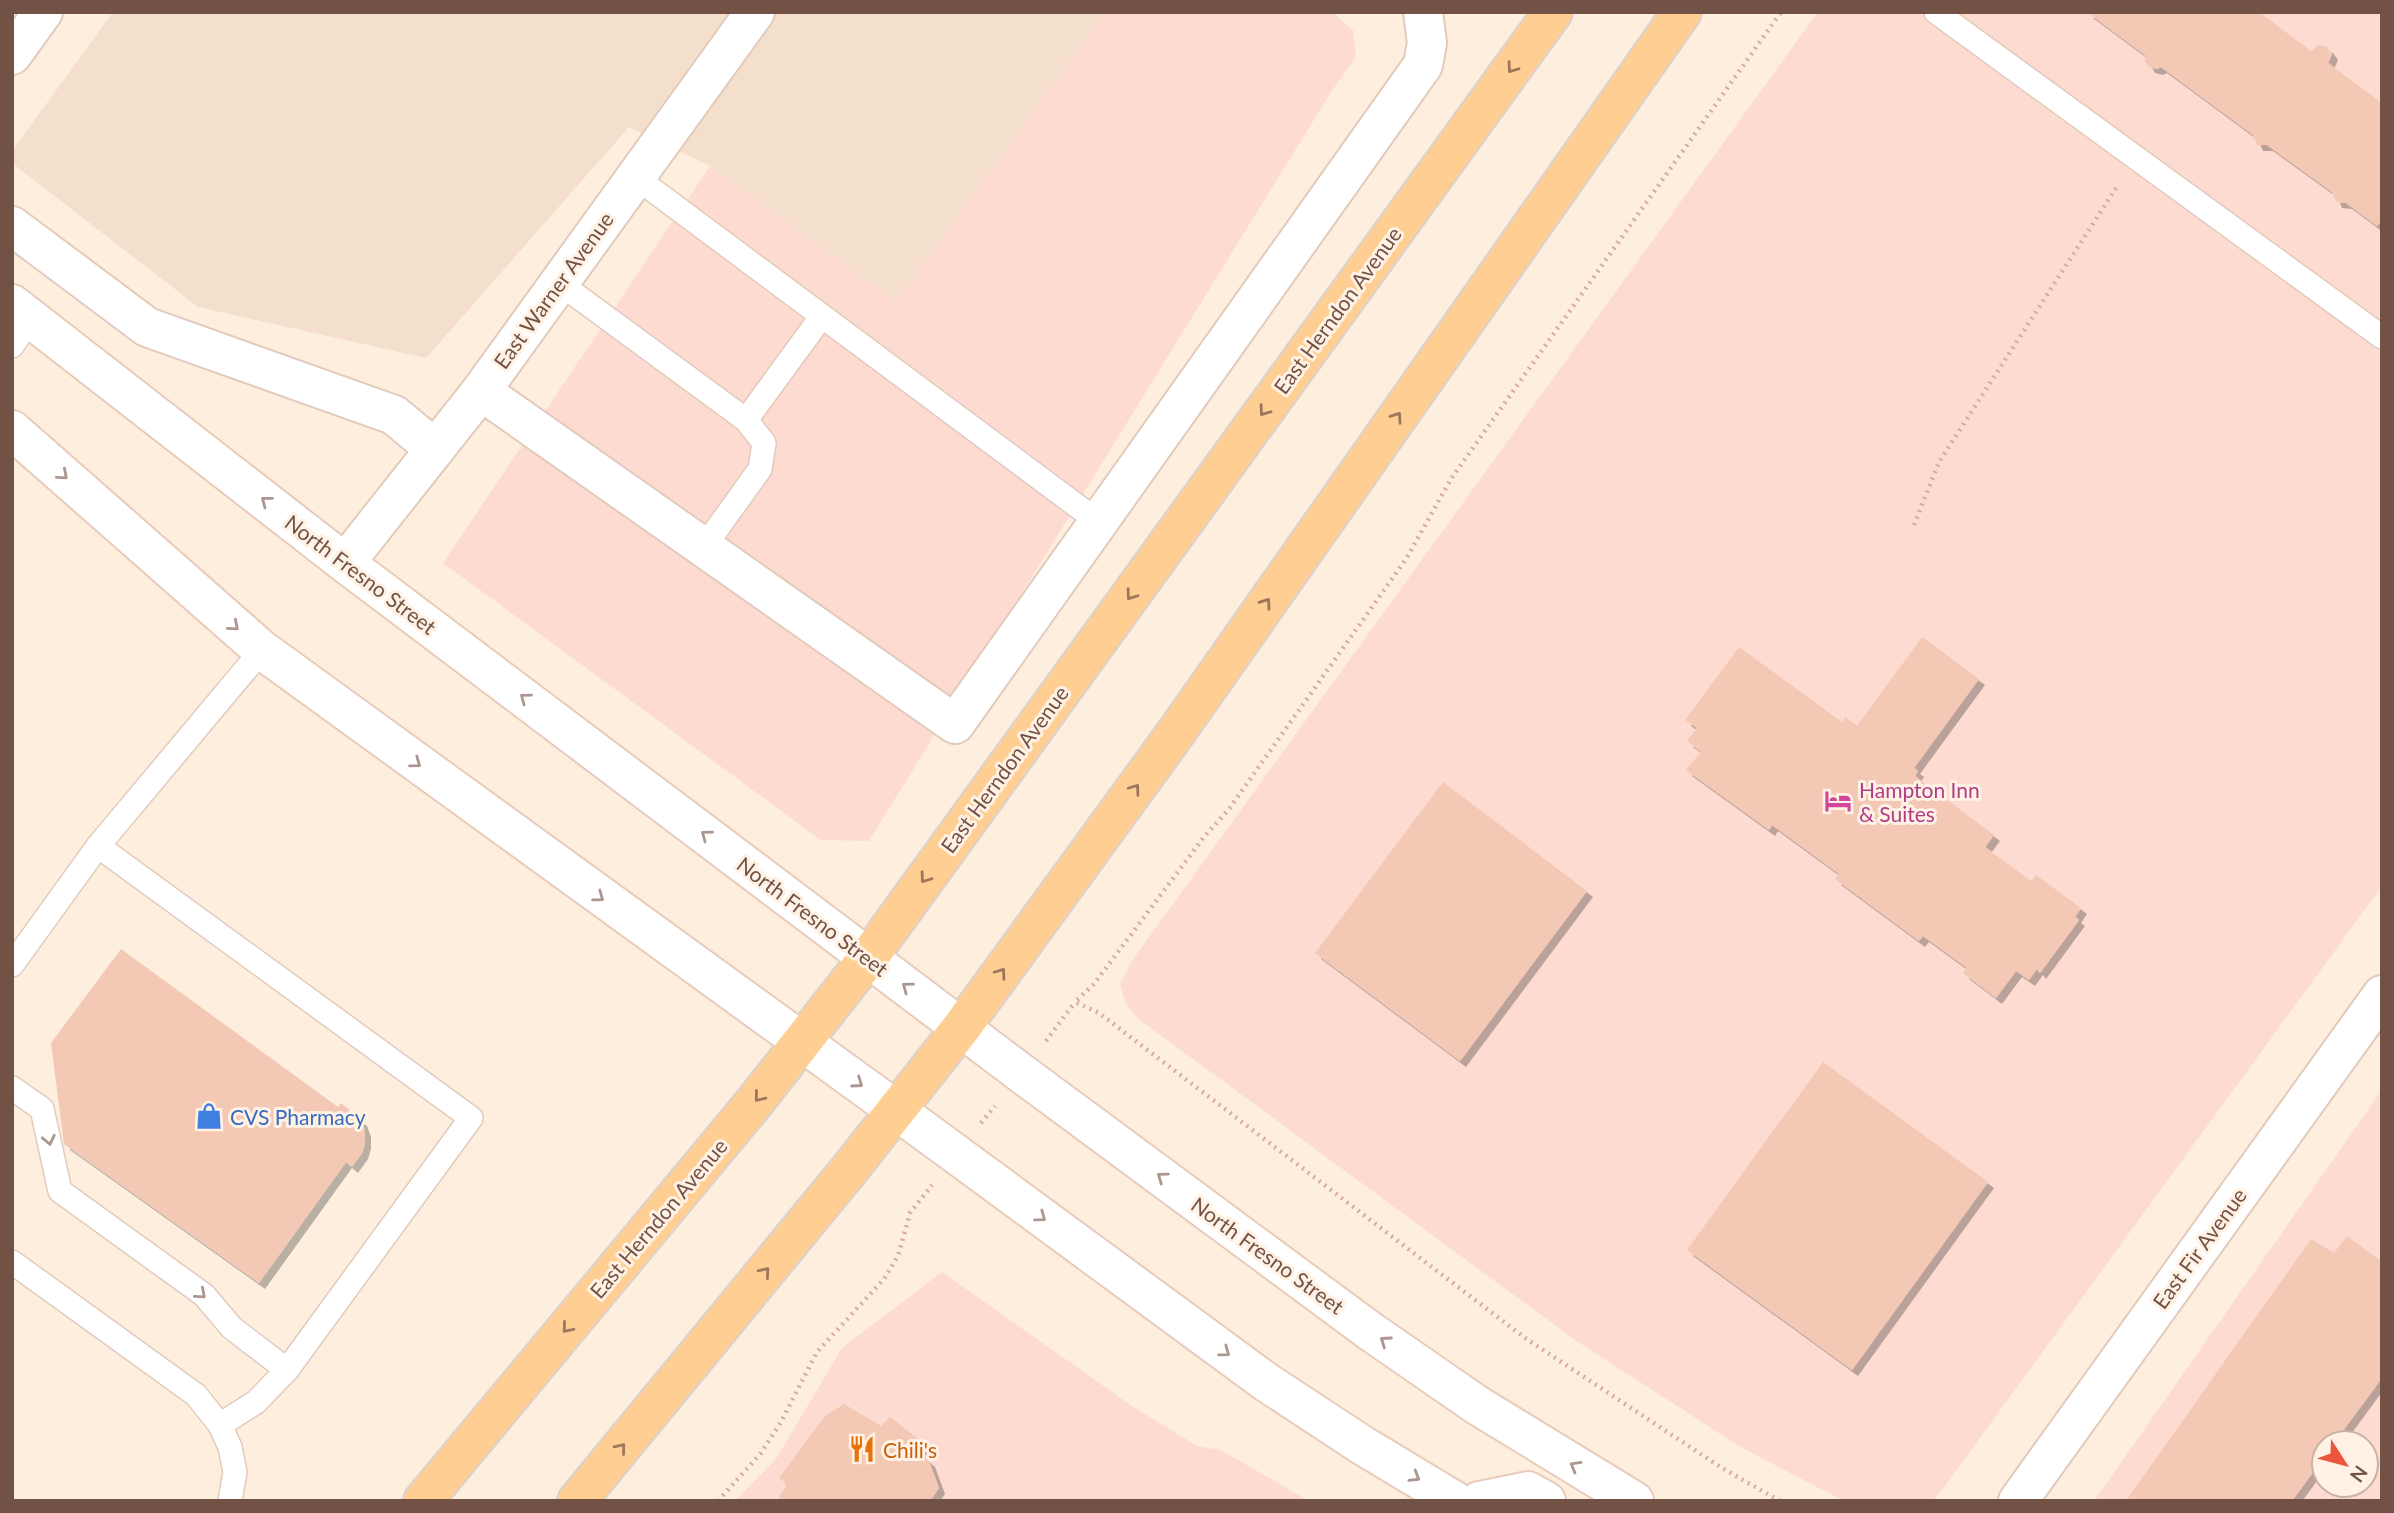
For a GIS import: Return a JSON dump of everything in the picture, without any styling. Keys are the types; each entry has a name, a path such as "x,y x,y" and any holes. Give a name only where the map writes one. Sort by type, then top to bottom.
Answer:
{"main road":[{"name":"East Warner Avenue","path":"345,563 481,391 755,12"},
{"path":"481,391 955,724 1423,65 1427,43 1423,12"},
{"name":"East Herndon Avenue","path":"423,1501 802,1044 868,958 1552,12"},
{"path":"577,1501 961,1028 1175,734 1682,12"},
{"path":"12,226 147,327 394,415 435,449"},
{"name":"North Fresno Street","path":"19,323 345,563 1021,1073 1381,1338 1477,1405 1634,1501"},
{"path":"12,430 262,650 1266,1382 1362,1445 1455,1501"},
{"name":"East Fir Avenue","path":"2018,1501 2382,995"},
{"path":"1479,1501 1528,1491 1546,1501"}],"lane":[{"path":"1936,12 2382,337"},
{"path":"634,176 1100,523"},
{"path":"558,282 747,420 764,443 760,469 704,547"},
{"path":"747,420 822,316"},
{"path":"12,965 98,845 262,650"},
{"path":"98,845 471,1118 287,1370 256,1402 220,1425"},
{"path":"12,1087 42,1109 60,1191 204,1295 232,1328 287,1370"},
{"path":"12,1262 197,1395 220,1425 230,1447 235,1472 230,1501"}],"path":[{"path":"718,1501 761,1453 781,1422 817,1352 884,1279 898,1256 910,1213 1075,1002 1094,984 1204,837 1229,809 1406,559 1451,479 1781,12"},
{"path":"1914,525 1939,462 2136,158"},
{"path":"1075,1002 1099,1013 1525,1338 1722,1468 1780,1501"}],"shaded area":[{"path":"113,12 1105,12 896,302 710,166 629,127 426,358 198,307 12,163 12,151"},
{"path":"1105,12 1332,12 1353,30 1356,57 1331,92 869,841 821,840 443,563 710,166 896,302"},
{"path":"1818,12 2382,12 2382,886 1934,1501 1844,1501 1742,1448 1575,1340 1140,1020 1126,1005 1120,984 1131,962"},
{"path":"2382,1090 2382,1501 2094,1501"},
{"path":"942,1272 1135,1408 1197,1446 1221,1450 1309,1501 735,1501 776,1459 842,1348"}],"building":[{"path":"2087,12 2259,12 2311,51 2319,45 2327,47 2332,54 2328,63 2382,103 2382,220 2377,226 2346,203 2336,202 2332,192 2267,145 2257,145 2253,135 2161,67 2149,67 2146,56"},
{"name":"Hampton Inn & Suites","path":"1922,637 1979,679 1914,768 1918,771 1915,776 1994,835 1985,847 2031,881 2036,875 2081,908 2075,917 2079,920 2040,973 2037,969 2029,980 2016,971 1996,998 1963,973 1967,968 1923,936 1919,941 1835,879 1839,874 1772,825 1769,830 1686,770 1701,752 1687,741 1697,728 1685,720 1739,647 1842,722 1845,717 1857,726"},
{"path":"1443,782 1587,891 1460,1061 1315,953"},
{"name":"CVS Pharmacy","path":"121,949 338,1107 341,1103 361,1120 365,1131 362,1153 352,1167 346,1162 259,1283 64,1144 51,1043"},
{"path":"1823,1062 1988,1182 1852,1370 1687,1250"},
{"path":"2347,1236 2382,1262 2382,1378 2344,1429 2310,1429 2310,1476 2292,1501 2126,1501 2311,1239 2334,1253"},
{"name":"Chili's","path":"844,1404 881,1426 890,1417 925,1444 921,1454 929,1461 939,1488 930,1501 777,1501 787,1484 779,1478 825,1416"}],"place":[{"name":"Hampton Inn & Suites","path":"1838,801"},
{"name":"CVS Pharmacy","path":"209,1116"},
{"name":"Chili's","path":"862,1449"}]}
